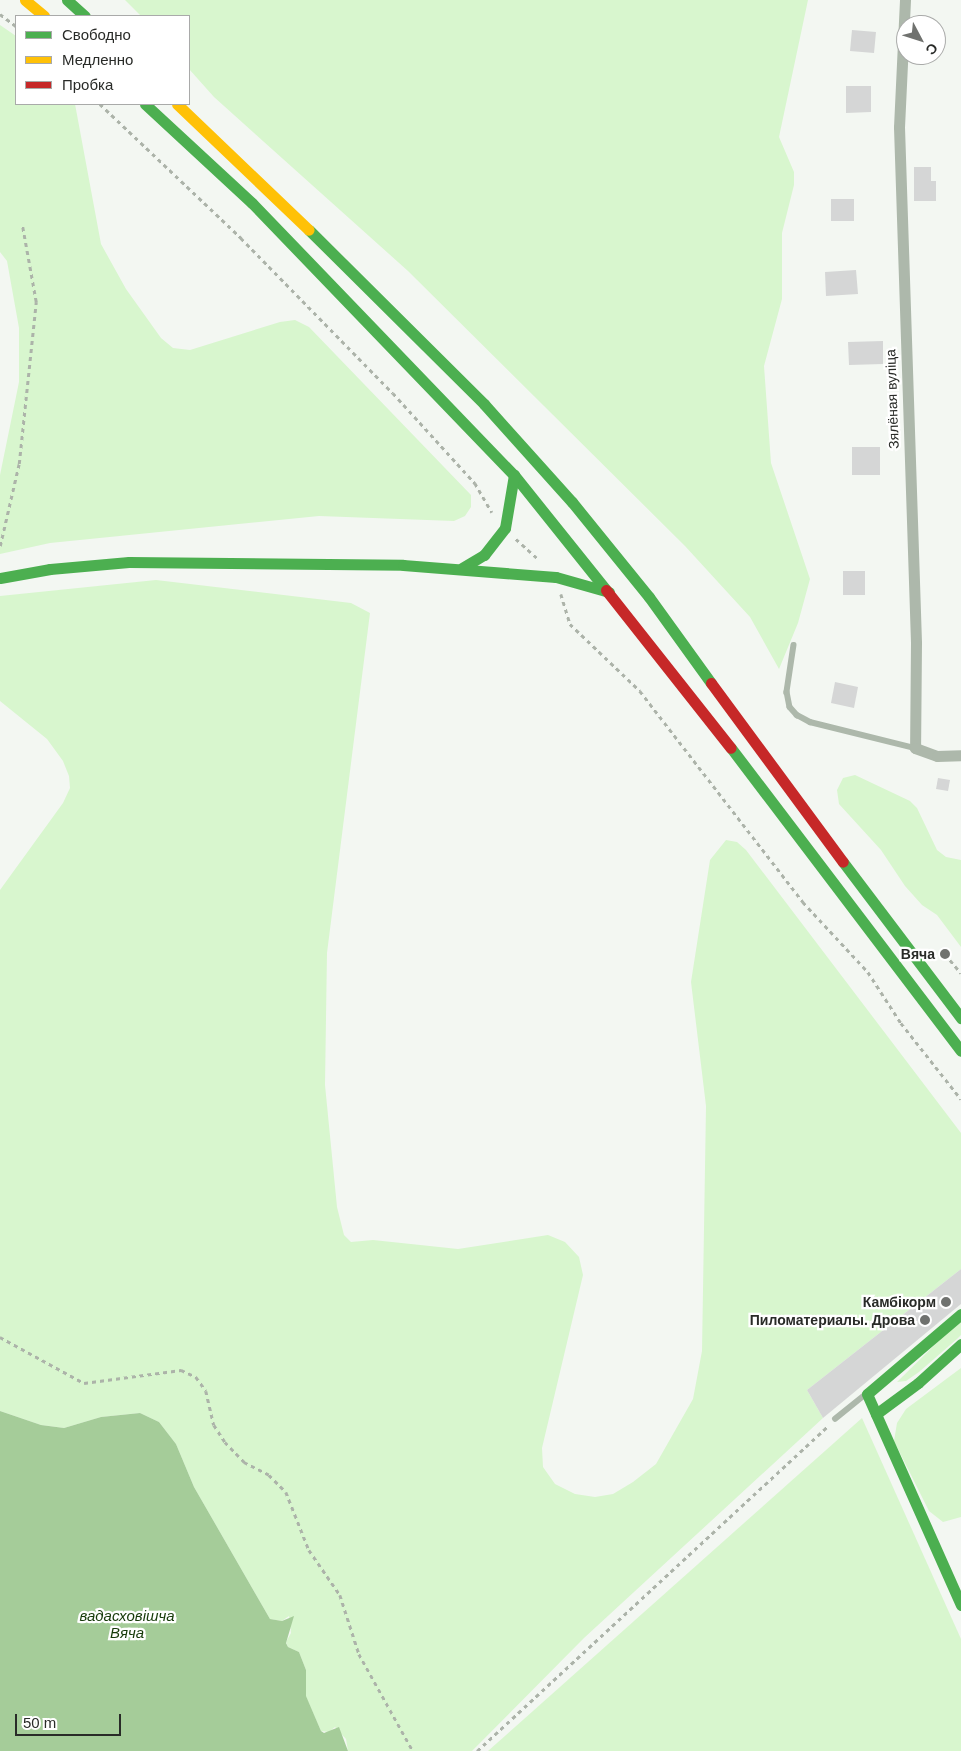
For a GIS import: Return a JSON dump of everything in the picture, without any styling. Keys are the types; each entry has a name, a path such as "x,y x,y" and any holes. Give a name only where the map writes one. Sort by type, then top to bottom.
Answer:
{"main road":[{"path":"25,0 43,15"},
{"path":"67,0 85,15"},
{"path":"76,0 85,15"},
{"path":"146,105 252,203 514,475 609,592 961,1051"},
{"path":"177,105 457,376 572,502 649,597 777,774 961,1018"},
{"path":"462,568 484,555 505,528 514,475"},
{"path":"0,578 50,570 129,562 462,568 556,577 609,592"},
{"path":"961,1314 867,1394 961,1605"},
{"path":"876,1414 961,1344"}],"street":[{"name":"Зялёная вуліца","path":"905,0 899,127 916,643 914,748"},
{"path":"914,748 937,756 961,755"}],"lane":[{"path":"794,645 787,692 790,707 797,715 810,722 914,748"},
{"path":"836,1419 867,1394"}],"path":[{"path":"0,14 15,25"},
{"path":"101,105 241,238 393,393 475,483 495,519 556,577 570,624 640,692 797,895 868,972 901,1023 961,1098"},
{"path":"0,546 19,464 36,302 22,224"},
{"path":"945,954 961,973"},
{"path":"0,1337 84,1383 181,1370 196,1377 206,1391 214,1425 225,1442 244,1462 269,1475 286,1492 309,1550 340,1595 359,1654 413,1751"},
{"path":"477,1751 836,1419"}],"shaded area":[{"path":"125,0 808,0 779,137 794,172 794,185 782,233 782,299 764,366 771,463 810,579 798,623 779,669 750,617 685,546 408,271 214,97 190,70 190,15 140,15"},
{"path":"0,25 15,35 15,105 75,105 101,244 126,289 161,338 173,348 190,350 280,322 295,320 309,327 471,495 471,507 465,516 454,521 319,516 50,543 0,554 0,475 19,382 19,328 7,261 0,252"},
{"path":"156,580 351,603 370,613 327,953 325,1085 337,1207 344,1235 351,1242 373,1240 458,1249 548,1235 565,1242 579,1257 583,1275 542,1448 543,1467 555,1484 575,1494 595,1497 613,1494 633,1482 656,1464 693,1399 702,1351 706,1106 691,982 710,860 726,840 737,842 746,850 961,1133 961,1269 807,1390 823,1418 584,1638 472,1751 348,1751 346,1739 335,1727 329,1732 321,1731 303,1690 306,1670 299,1652 288,1647 286,1642 291,1633 289,1616 282,1621 270,1619 194,1487 176,1444 159,1422 140,1413 101,1417 64,1428 41,1425 0,1411 0,890 63,803 70,788 69,776 63,761 47,739 0,701 0,596"},
{"path":"855,775 910,801 917,808 937,850 946,857 961,860 961,947 937,915 922,905 905,886 881,850 839,804 837,790 843,778"},
{"path":"961,1319 961,1335 957,1339 919,1372 906,1381 897,1382"},
{"path":"961,1368 961,1517 943,1522 929,1511 894,1441 897,1423 906,1409"},
{"path":"862,1418 961,1639 961,1751 488,1751"}],"water":[{"name":"вадасховішча Вяча","path":"0,1411 41,1425 64,1428 101,1417 140,1413 159,1422 176,1444 194,1487 270,1619 282,1621 294,1616 286,1643 288,1647 299,1652 306,1670 306,1696 321,1731 324,1733 339,1727 348,1751 0,1751"}],"building":[{"path":"852,30 876,32 874,53 850,51"},
{"path":"846,86 871,86 871,112 846,113"},
{"path":"914,167 931,167 931,181 936,181 936,201 914,201"},
{"path":"831,199 854,199 854,221 831,221"},
{"path":"856,270 858,294 826,296 825,272"},
{"path":"883,341 883,364 849,365 848,342"},
{"path":"852,447 880,447 880,475 852,475"},
{"path":"843,571 865,571 865,595 843,595"},
{"path":"835,682 858,687 854,708 831,703"},
{"path":"938,778 950,780 948,791 936,789"},
{"path":"961,1269 961,1304 823,1418 807,1390"}],"traffic: fast":[{"path":"67,0 84,15"},
{"path":"146,105 252,203 514,475 606,590"},
{"path":"309,230 484,404 572,502 649,597 711,683"},
{"path":"462,568 484,555 505,528 514,475"},
{"path":"0,578 50,569 129,562 403,565 556,577 609,592"},
{"path":"731,748 961,1051"},
{"path":"843,862 961,1018"},
{"path":"961,1314 867,1394 961,1605"},
{"path":"876,1414 918,1383 961,1344"}],"traffic: slow":[{"path":"25,0 43,15"},
{"path":"178,105 309,230"}],"traffic: jam":[{"path":"606,590 731,748"},
{"path":"711,683 843,862"}],"place":[{"name":"Вяча","path":"945,954"},
{"name":"Камбікорм","path":"946,1302"},
{"name":"Пиломатериалы. Дрова","path":"925,1320"}]}
